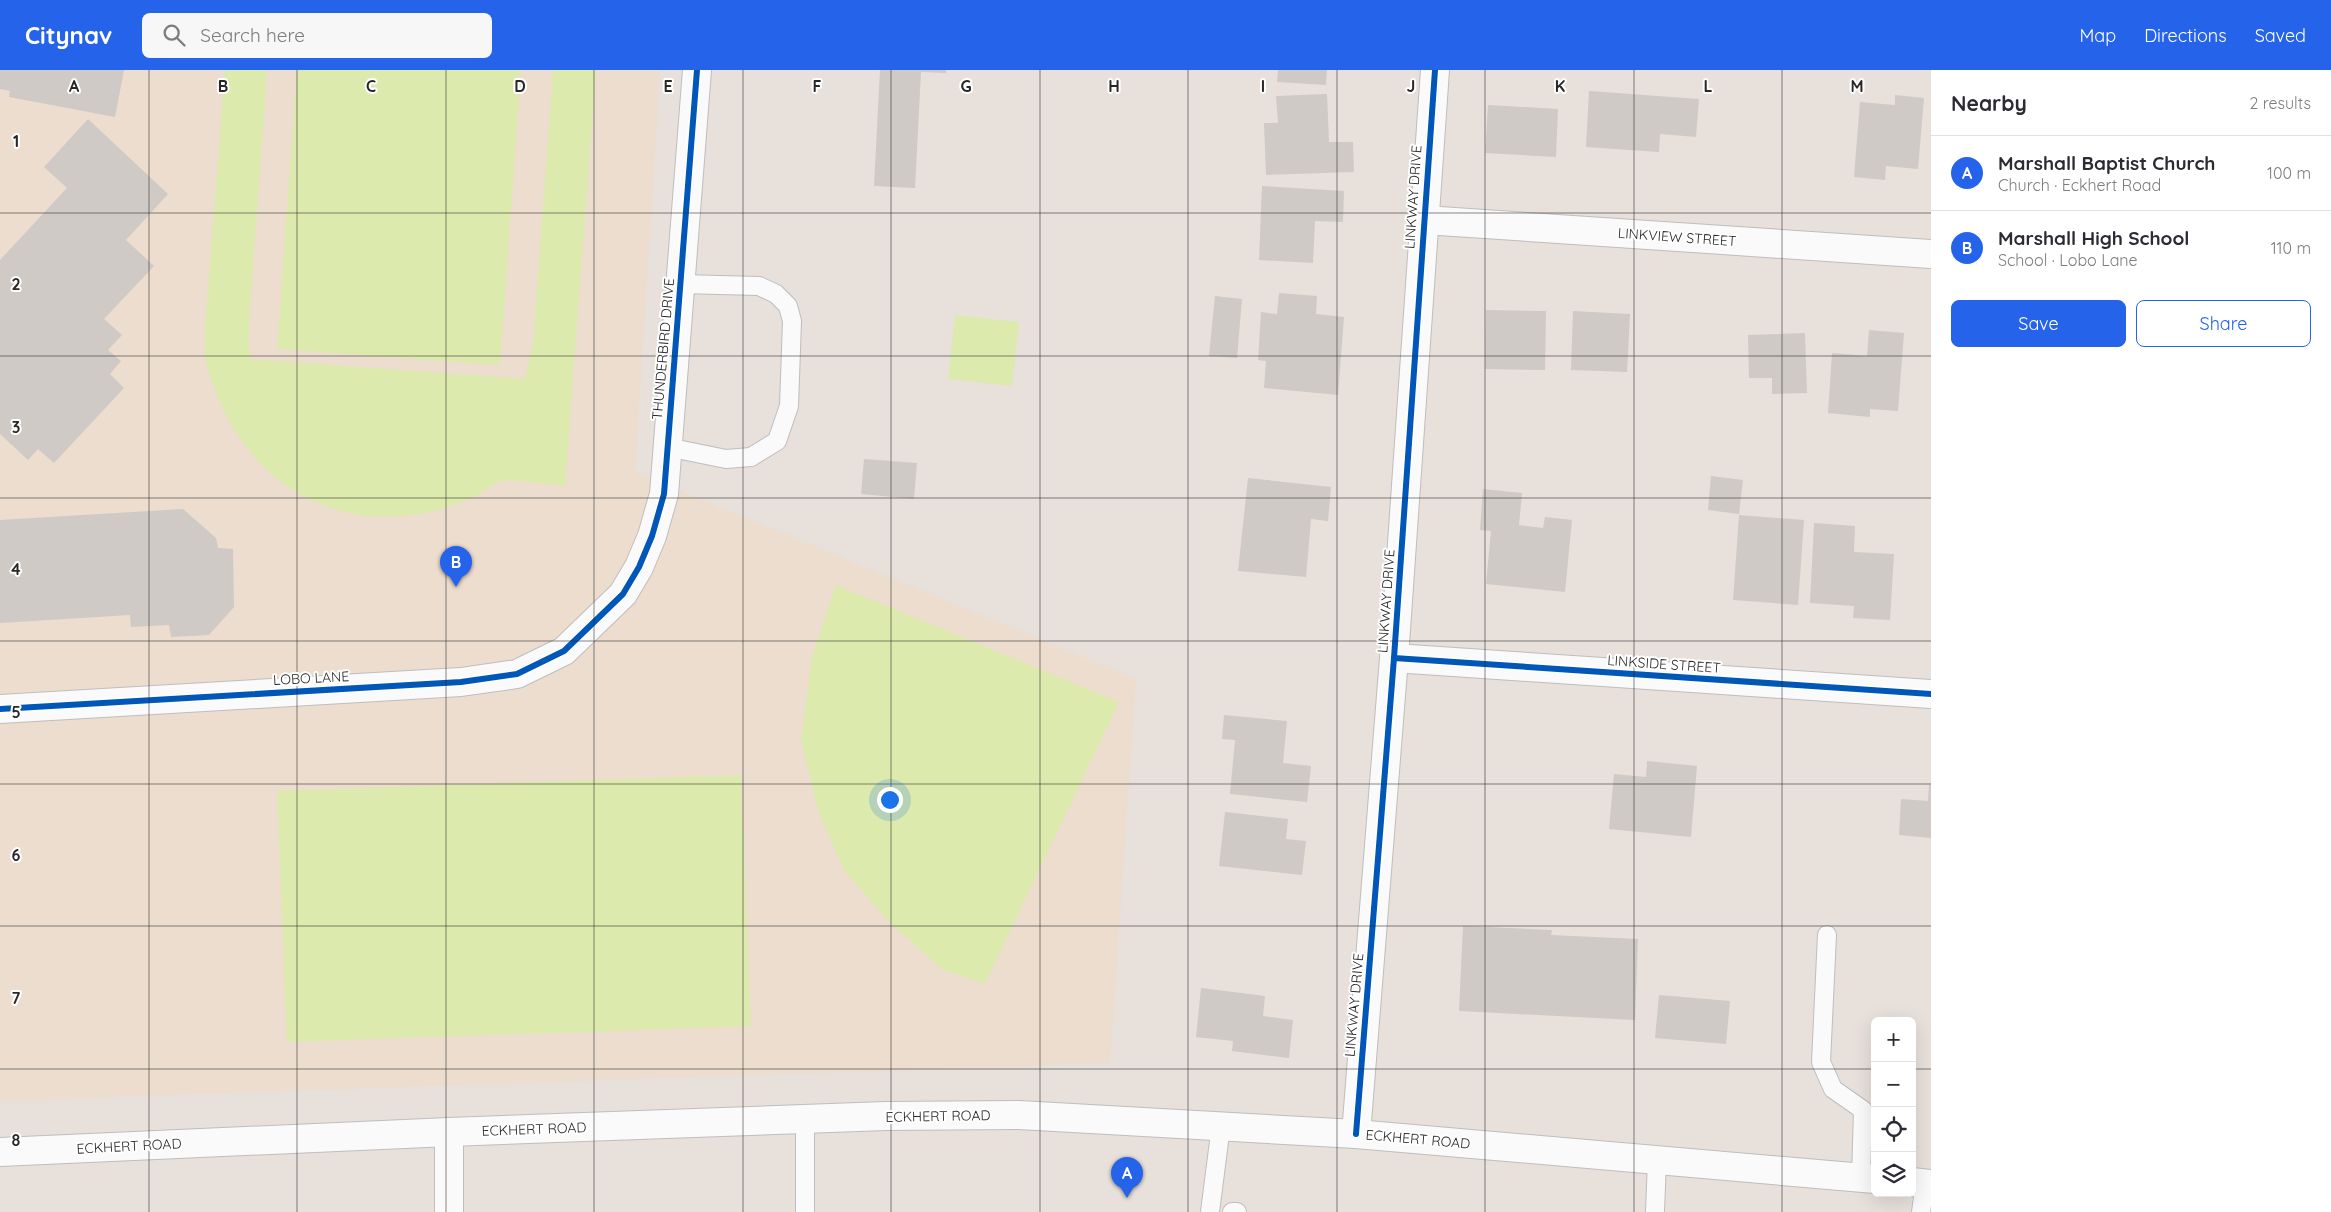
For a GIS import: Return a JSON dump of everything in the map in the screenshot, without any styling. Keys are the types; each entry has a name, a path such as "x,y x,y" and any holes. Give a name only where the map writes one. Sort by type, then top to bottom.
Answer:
{"street":[{"name":"THUNDERBIRD DRIVE","path":"603,614 623,594 639,566 652,536 664,494 697,70"},
{"name":"LINKWAY DRIVE","path":"1356,1134 1394,658 1435,70"},
{"name":"LINKVIEW STREET","path":"1424,220 1931,254"},
{"name":"LOBO LANE","path":"0,709 461,682 516,674 564,651 603,614"},
{"name":"LINKSIDE STREET","path":"1394,658 1931,694"},
{"name":"ECKHERT ROAD","path":"0,1152 449,1132 805,1119 1019,1115 1356,1134 1868,1179"},
{"path":"449,1132 449,1212"}],"lane":[{"path":"667,447 726,459 751,457 776,441 789,406 792,321 788,306 776,294 759,286 680,284"},
{"path":"1827,935 1820,1062 1833,1088 1862,1110 1868,1179"},
{"path":"805,1119 805,1212"},
{"path":"1210,1212 1221,1126"},
{"path":"1655,1212 1656,1160"},
{"path":"1921,1212 1923,1183"},
{"path":"1232,1212 1237,1212"}],"shaded area":[{"path":"0,70 660,70 635,472 1136,679 1110,1063 0,1101"}],"green space":[{"path":"225,70 267,70 248,338 250,359 525,379 533,343 553,70 596,70 565,486 522,481 501,481 478,495 441,509 422,514 372,516 343,512 317,503 292,489 270,472 250,452 220,402 209,373 205,355 205,328"},
{"path":"297,70 521,70 500,365 277,349"},
{"path":"955,315 1019,322 1012,386 948,379"},
{"path":"836,585 1119,702 985,984 942,969 890,923 844,870 818,811 801,740 812,657"},
{"path":"741,775 751,1026 287,1042 277,791"}],"building":[{"path":"0,70 124,70 115,117 9,97 10,91 0,89"},
{"path":"880,70 946,70 946,73 921,72 915,188 874,186"},
{"path":"1278,70 1327,70 1326,85 1277,82"},
{"path":"1589,91 1699,99 1696,137 1660,134 1659,152 1586,147"},
{"path":"1327,94 1329,142 1353,142 1354,172 1266,175 1264,123 1278,123 1276,96"},
{"path":"1895,95 1924,98 1918,169 1886,166 1885,180 1854,177 1860,102 1895,105"},
{"path":"1488,105 1558,109 1556,157 1485,153"},
{"path":"88,119 168,194 126,240 154,266 104,319 122,335 108,350 121,361 110,374 124,388 54,463 38,449 28,460 0,434 0,260 67,188 44,167"},
{"path":"1262,186 1344,191 1343,222 1315,221 1313,263 1259,260"},
{"path":"1279,293 1317,296 1316,314 1344,317 1338,395 1264,388 1266,361 1258,360 1261,312 1277,314"},
{"path":"1215,296 1242,299 1237,358 1209,356"},
{"path":"1486,310 1546,311 1545,370 1485,369"},
{"path":"1573,311 1630,314 1627,372 1571,370"},
{"path":"1869,330 1904,333 1898,411 1870,409 1870,417 1828,413 1832,353 1867,356"},
{"path":"1805,333 1807,393 1772,394 1772,378 1749,378 1748,335"},
{"path":"864,459 917,463 914,499 861,494"},
{"path":"1711,476 1743,480 1739,514 1708,510"},
{"path":"1248,478 1331,487 1328,521 1311,519 1306,577 1238,571"},
{"path":"1483,489 1522,493 1519,525 1543,528 1545,517 1572,520 1565,592 1486,584 1491,531 1480,530"},
{"path":"183,509 216,538 218,548 233,549 234,607 209,635 171,637 169,625 131,627 130,615 0,623 0,520"},
{"path":"1739,515 1804,520 1798,605 1733,600"},
{"path":"1814,523 1855,526 1854,552 1894,554 1890,620 1853,618 1854,606 1810,603"},
{"path":"1224,715 1287,721 1283,763 1311,766 1307,802 1230,794 1235,740 1222,739"},
{"path":"1647,761 1697,766 1691,837 1609,829 1614,774 1646,777"},
{"path":"1929,784 1931,785 1931,838 1899,835 1901,799 1928,801"},
{"path":"1225,812 1288,819 1286,839 1306,841 1302,875 1219,866"},
{"path":"1463,926 1552,930 1551,935 1638,939 1635,1020 1459,1011"},
{"path":"1201,988 1265,996 1263,1016 1293,1020 1289,1058 1232,1051 1233,1041 1196,1037"},
{"path":"1659,995 1730,1001 1726,1044 1655,1038"}],"cycle path":[{"path":"0,709 461,682 517,674 564,651 623,594 639,567 652,536 664,494 697,70"},
{"path":"1356,1134 1394,658 1435,70"},
{"path":"1394,658 1931,694"}],"place":[{"name":"Marshall High School","path":"456,587"},
{"name":"Marshall Baptist Church","path":"1127,1198"}]}
